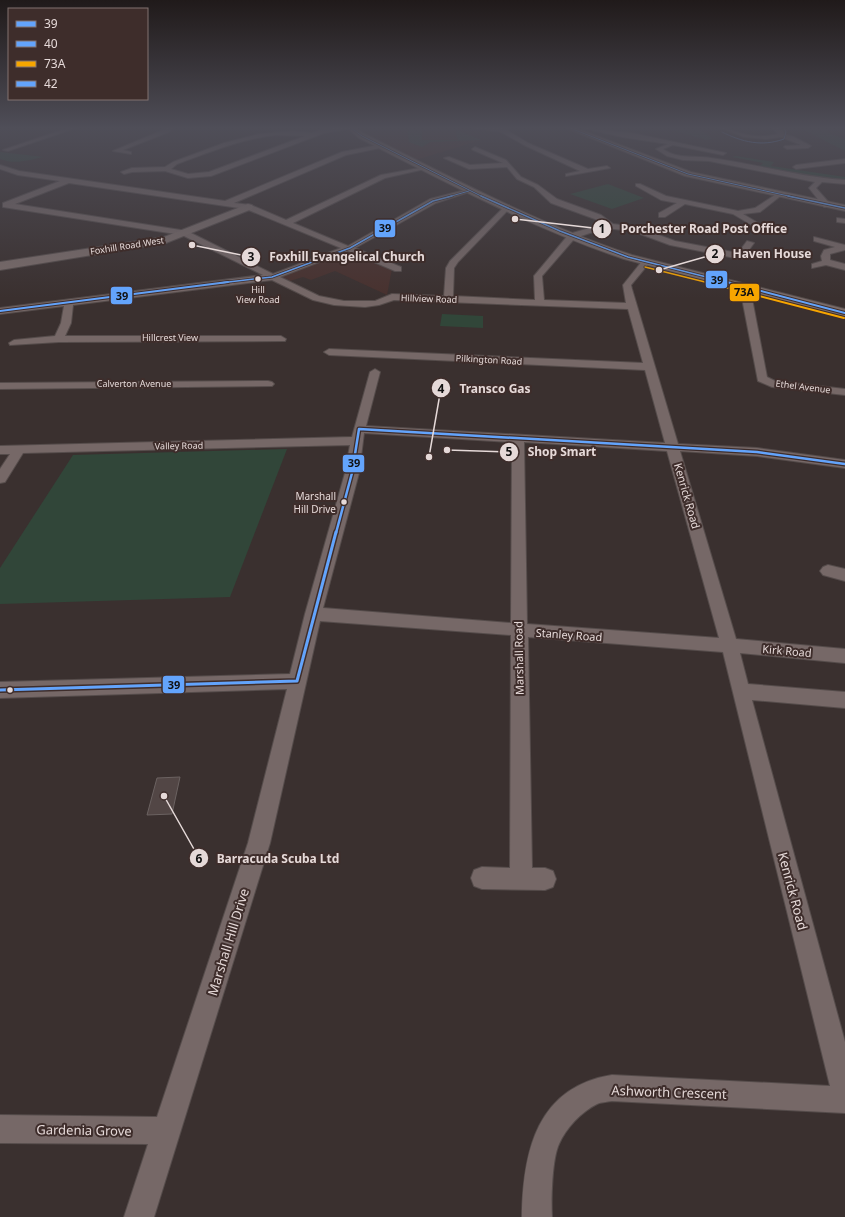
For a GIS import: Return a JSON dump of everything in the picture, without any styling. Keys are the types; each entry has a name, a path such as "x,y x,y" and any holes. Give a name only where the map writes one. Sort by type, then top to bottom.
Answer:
{"street":[{"path":"3,206 58,185"},
{"path":"103,185 248,207 288,222 398,269"},
{"path":"227,203 269,185"},
{"path":"288,222 365,185"},
{"path":"457,185 609,251 646,262 845,313"},
{"path":"533,185 554,201 598,217 611,226"},
{"path":"638,185 654,196 736,213 760,228"},
{"path":"736,185 845,208"},
{"path":"816,185 812,188 827,205"},
{"path":"0,311 272,277 347,247 433,201 469,191"},
{"path":"736,213 757,210 780,194"},
{"path":"662,216 684,202"},
{"name":"Hillview Road","path":"3,206 184,234 316,298 336,303 374,303 388,300 392,297 632,306"},
{"name":"Foxhill Road West","path":"0,266 158,241 184,234 248,207"},
{"path":"448,299 450,268 454,261 506,207"},
{"path":"540,302 538,276 572,236 600,227 611,226 634,229 685,246 740,260 750,243"},
{"path":"817,239 844,247"},
{"path":"826,262 825,253 844,247"},
{"name":"Kenrick Road","path":"646,262 627,285 632,306 730,646 845,1091"},
{"path":"815,266 826,262 845,267"},
{"name":"Ethel Avenue","path":"745,288 762,379 772,384 845,392"},
{"path":"59,340 66,323 69,302"},
{"name":"Hillcrest View","path":"14,344 59,340 281,338"},
{"name":"Pilkington Road","path":"329,352 650,367"},
{"name":"Marshall Hill Drive","path":"139,1217 168,1131 259,843 313,614 352,473 358,435 375,372"},
{"name":"Calverton Avenue","path":"0,386 268,384"},
{"name":"Valley Road","path":"0,450 358,435 518,438 757,452 845,464"},
{"name":"Marshall Road","path":"518,438 521,878"},
{"path":"0,480 19,450"},
{"path":"828,572 845,575"},
{"name":"Stanley Road","path":"313,614 730,646"},
{"name":"Kirk Road","path":"730,646 845,656"},
{"path":"0,690 297,681"},
{"path":"741,691 845,700"},
{"path":"482,878 545,879"},
{"name":"Ashworth Crescent","path":"537,1217 537,1194 545,1142 557,1120 574,1103 593,1091 612,1088 845,1100"},
{"name":"Gardenia Grove","path":"0,1129 168,1131"}],"shaded area":[{"path":"350,251 392,269 387,295 335,271 311,280 303,277 290,281 282,278 284,275"}],"green space":[{"path":"610,185 644,198 612,209 570,194"},
{"path":"442,314 483,316 483,328 440,326"},
{"path":"287,449 230,597 0,604 0,568 73,455"}],"building":[{"path":"180,777 172,814 147,815 157,778"}],"transit line":[{"name":"39","path":"460,185 526,217 594,245 628,257 845,313"},
{"name":"40","path":"738,185 845,208"},
{"name":"39","path":"0,311 272,277 350,248 433,201 469,191"},
{"name":"73A","path":"645,267 844,318"},
{"name":"39","path":"0,690 297,681 352,473 359,429 757,452 845,464"}],"place":[{"name":"Porchester Road Post Office","path":"515,219"},
{"name":"Foxhill Evangelical Church","path":"192,245"},
{"name":"Haven House","path":"659,270"},
{"name":"Hill View Road","path":"258,279"},
{"name":"Shop Smart","path":"447,450"},
{"name":"Transco Gas","path":"429,457"},
{"name":"Marshall Hill Drive","path":"344,502"},
{"name":"Barracuda Scuba Ltd","path":"164,796"}]}
